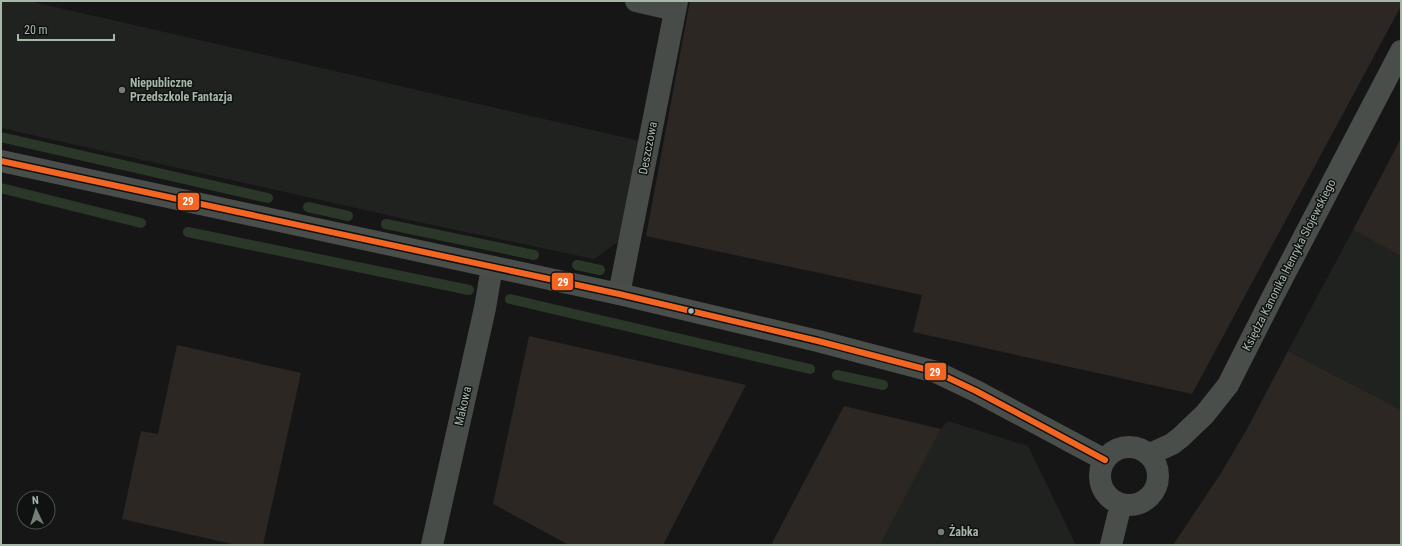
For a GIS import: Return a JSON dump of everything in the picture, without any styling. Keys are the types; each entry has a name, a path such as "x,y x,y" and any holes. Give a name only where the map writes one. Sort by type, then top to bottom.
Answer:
{"street":[{"path":"636,1 676,6"},
{"name":"Deszczowa","path":"619,294 676,6"},
{"name":"Księdza Kanonika Henryka Słojewskiego","path":"1150,454 1172,444 1181,437 1206,414 1228,385 1401,51"},
{"path":"1,162 619,294 818,341 936,372 976,391 1105,460"},
{"name":"Makowa","path":"432,545 485,308 492,267"},
{"path":"1126,446 1139,448 1150,454 1158,468 1158,483 1150,497 1137,504 1121,504 1109,497 1102,486 1100,473 1105,460 1114,451 1126,446"},
{"path":"1112,545 1121,504"}],"shaded area":[{"path":"1,1 29,1 640,141 621,240 594,259 409,220 1,128"},
{"path":"690,1 1401,1 1401,6 1192,394 913,332 922,295 646,236"},
{"path":"1401,138 1401,256 1353,230"},
{"path":"1353,230 1401,256 1401,410 1288,351"},
{"path":"529,336 746,385 663,545 569,545 493,504"},
{"path":"177,345 301,373 263,545 236,545 122,519 141,431 158,434"},
{"path":"1288,351 1401,410 1401,545 1173,545 1221,473 1247,429"},
{"path":"844,406 941,429 880,545 771,545"},
{"path":"948,421 1028,446 1076,545 880,545 941,429"}],"waterway":[{"path":"1,137 268,198"},
{"path":"1,188 141,223"},
{"path":"308,207 348,216"},
{"path":"386,224 534,255"},
{"path":"188,232 469,290"},
{"path":"577,265 600,270"},
{"path":"510,299 810,369"},
{"path":"837,375 883,385"}],"transit line":[{"name":"29","path":"1,161 619,294 818,341 936,372 976,391 1105,460"}],"place":[{"name":"Niepubliczne Przedszkole Fantazja","path":"122,90"},
{"name":"Żabka","path":"941,532"}]}
